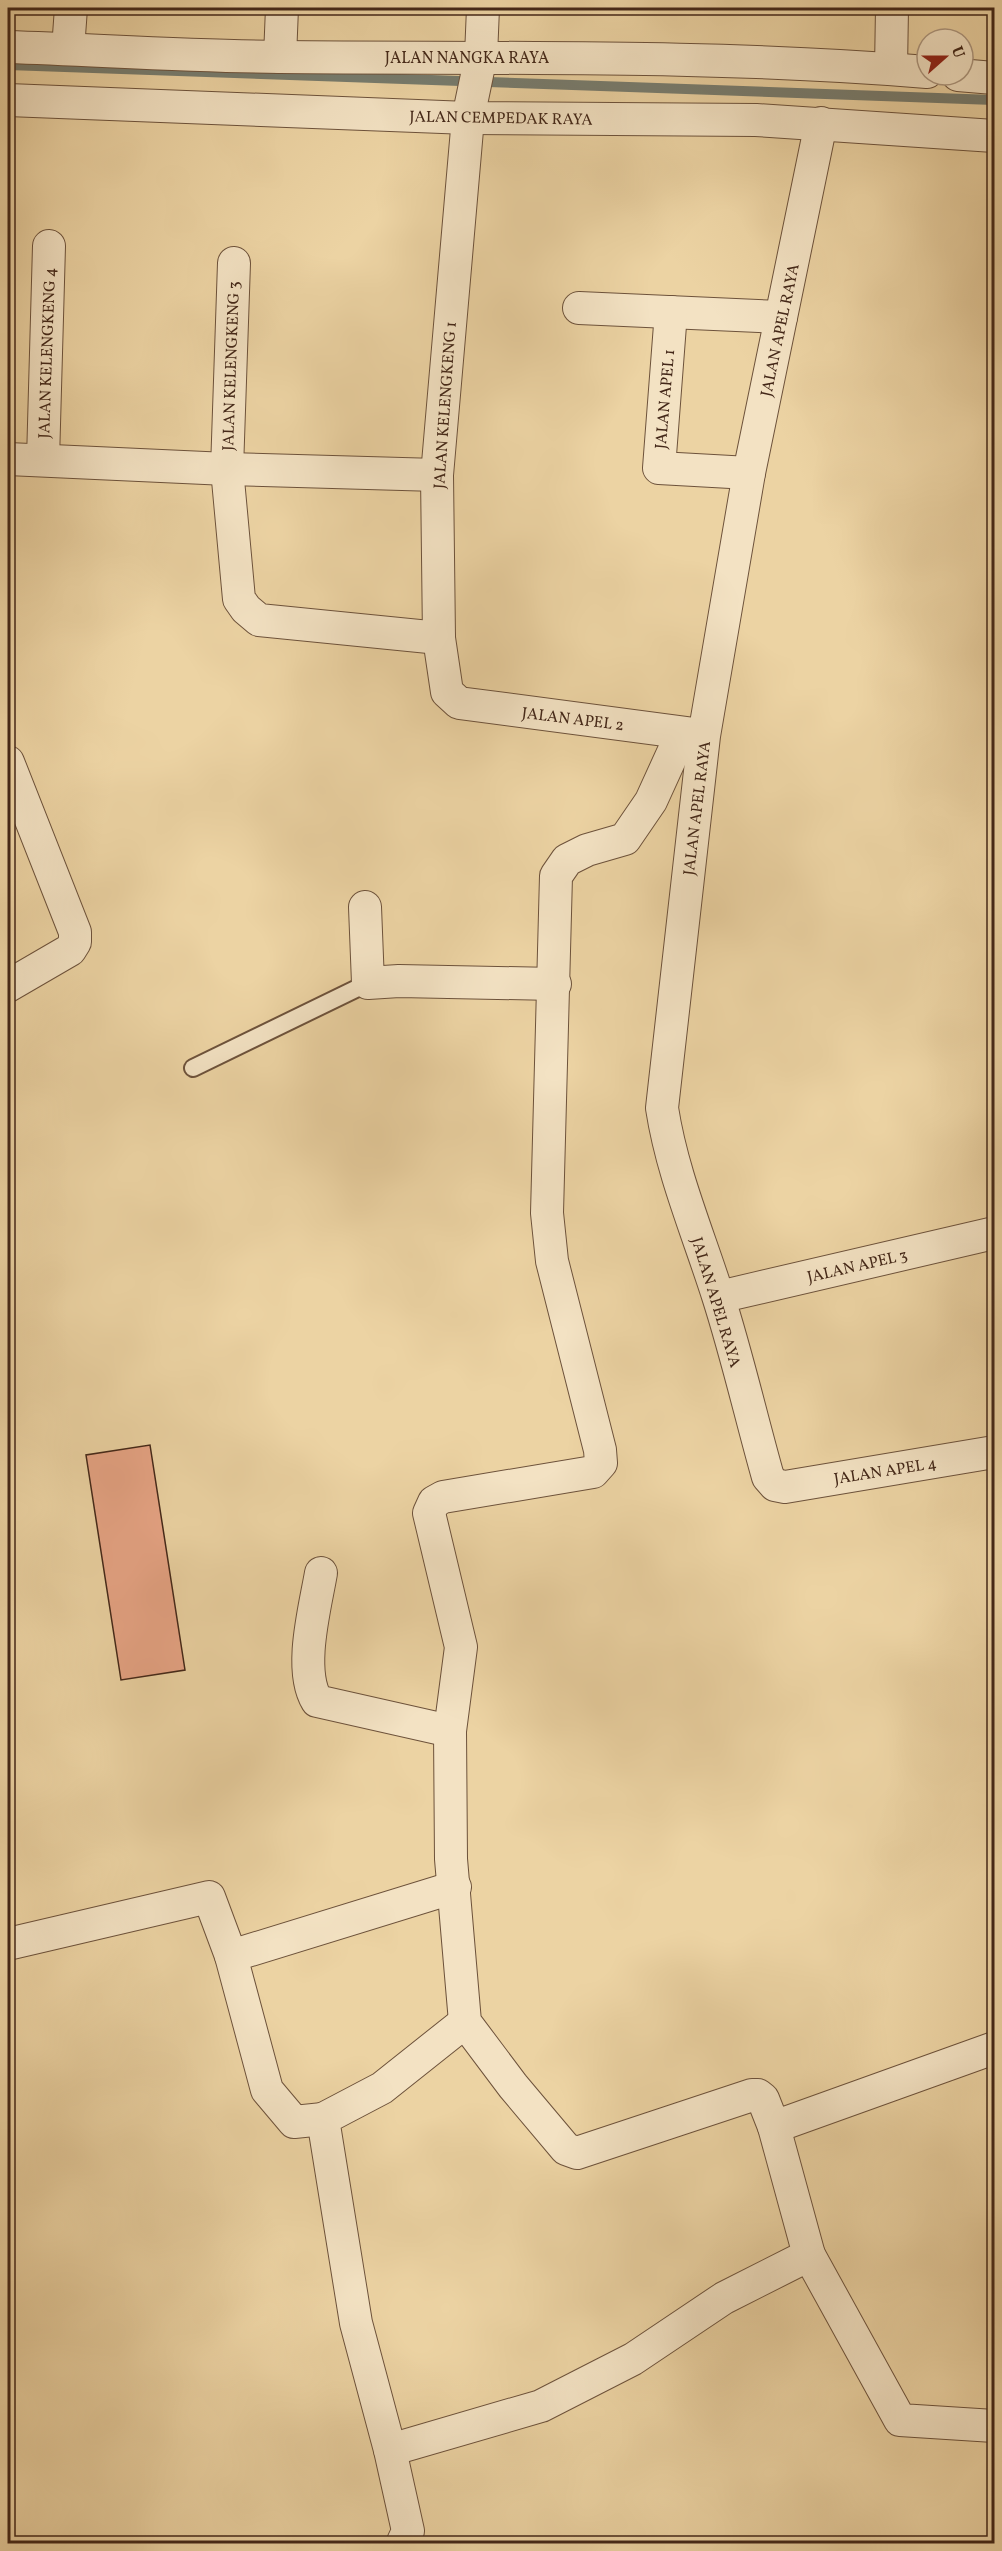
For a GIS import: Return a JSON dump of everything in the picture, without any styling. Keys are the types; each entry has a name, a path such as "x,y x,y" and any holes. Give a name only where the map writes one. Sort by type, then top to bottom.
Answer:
{"street":[{"path":"68,49 70,8"},
{"path":"280,57 282,8"},
{"name":"JALAN KELENGKENG 1","path":"447,692 439,638 437,475 468,118 481,56 483,8"},
{"path":"891,69 892,8"},
{"name":"JALAN NANGKA RAYA","path":"8,47 280,57 481,56 785,62 915,71"},
{"path":"975,76 994,78"},
{"name":"JALAN CEMPEDAK RAYA","path":"8,100 468,118 821,123 994,136"},
{"name":"JALAN APEL RAYA","path":"775,1485 768,1477 719,1297 681,1191 667,1140 662,1108 693,734 821,123"},
{"name":"JALAN KELENGKENG 4","path":"43,460 49,246"},
{"name":"JALAN KELENGKENG 3","path":"234,263 227,469 239,599 246,609 259,620 439,638"},
{"path":"579,308 781,318"},
{"name":"JALAN APEL 1","path":"671,312 659,468 749,473"},
{"path":"8,459 227,469 437,475"},
{"name":"JALAN APEL 2","path":"447,692 459,703 693,734"},
{"path":"693,734 625,839 587,850 567,860 556,876 555,984 547,1150 549,1232 552,1261 600,1450 601,1463 593,1472 443,1497 434,1502 429,1513 461,1647 450,1731 451,1859 465,2022 535,2113 566,2149 576,2153 752,2095 758,2095 763,2099 774,2127 809,2255 900,2420 994,2426"},
{"path":"8,762 75,932 75,942 70,950 8,986"},
{"path":"365,907 368,982 555,984"},
{"name":"JALAN APEL 3","path":"719,1297 994,1233"},
{"name":"JALAN APEL 4","path":"775,1485 785,1486 994,1452"},
{"path":"321,1573 313,1614 308,1673 310,1690 317,1701 450,1731"},
{"path":"231,1956 455,1887"},
{"path":"8,1944 209,1897 231,1956 267,2090 294,2122 323,2119 382,2088 465,2022"},
{"path":"774,2127 994,2048"},
{"path":"323,2119 356,2323 390,2450 408,2531 402,2544"},
{"path":"390,2450 541,2406 633,2359 724,2298 809,2255"}],"lane":[{"path":"193,1068 368,982"}],"building":[{"path":"150,1445 185,1670 121,1680 86,1455"}],"waterway":[{"path":"8,65 994,100"}]}
